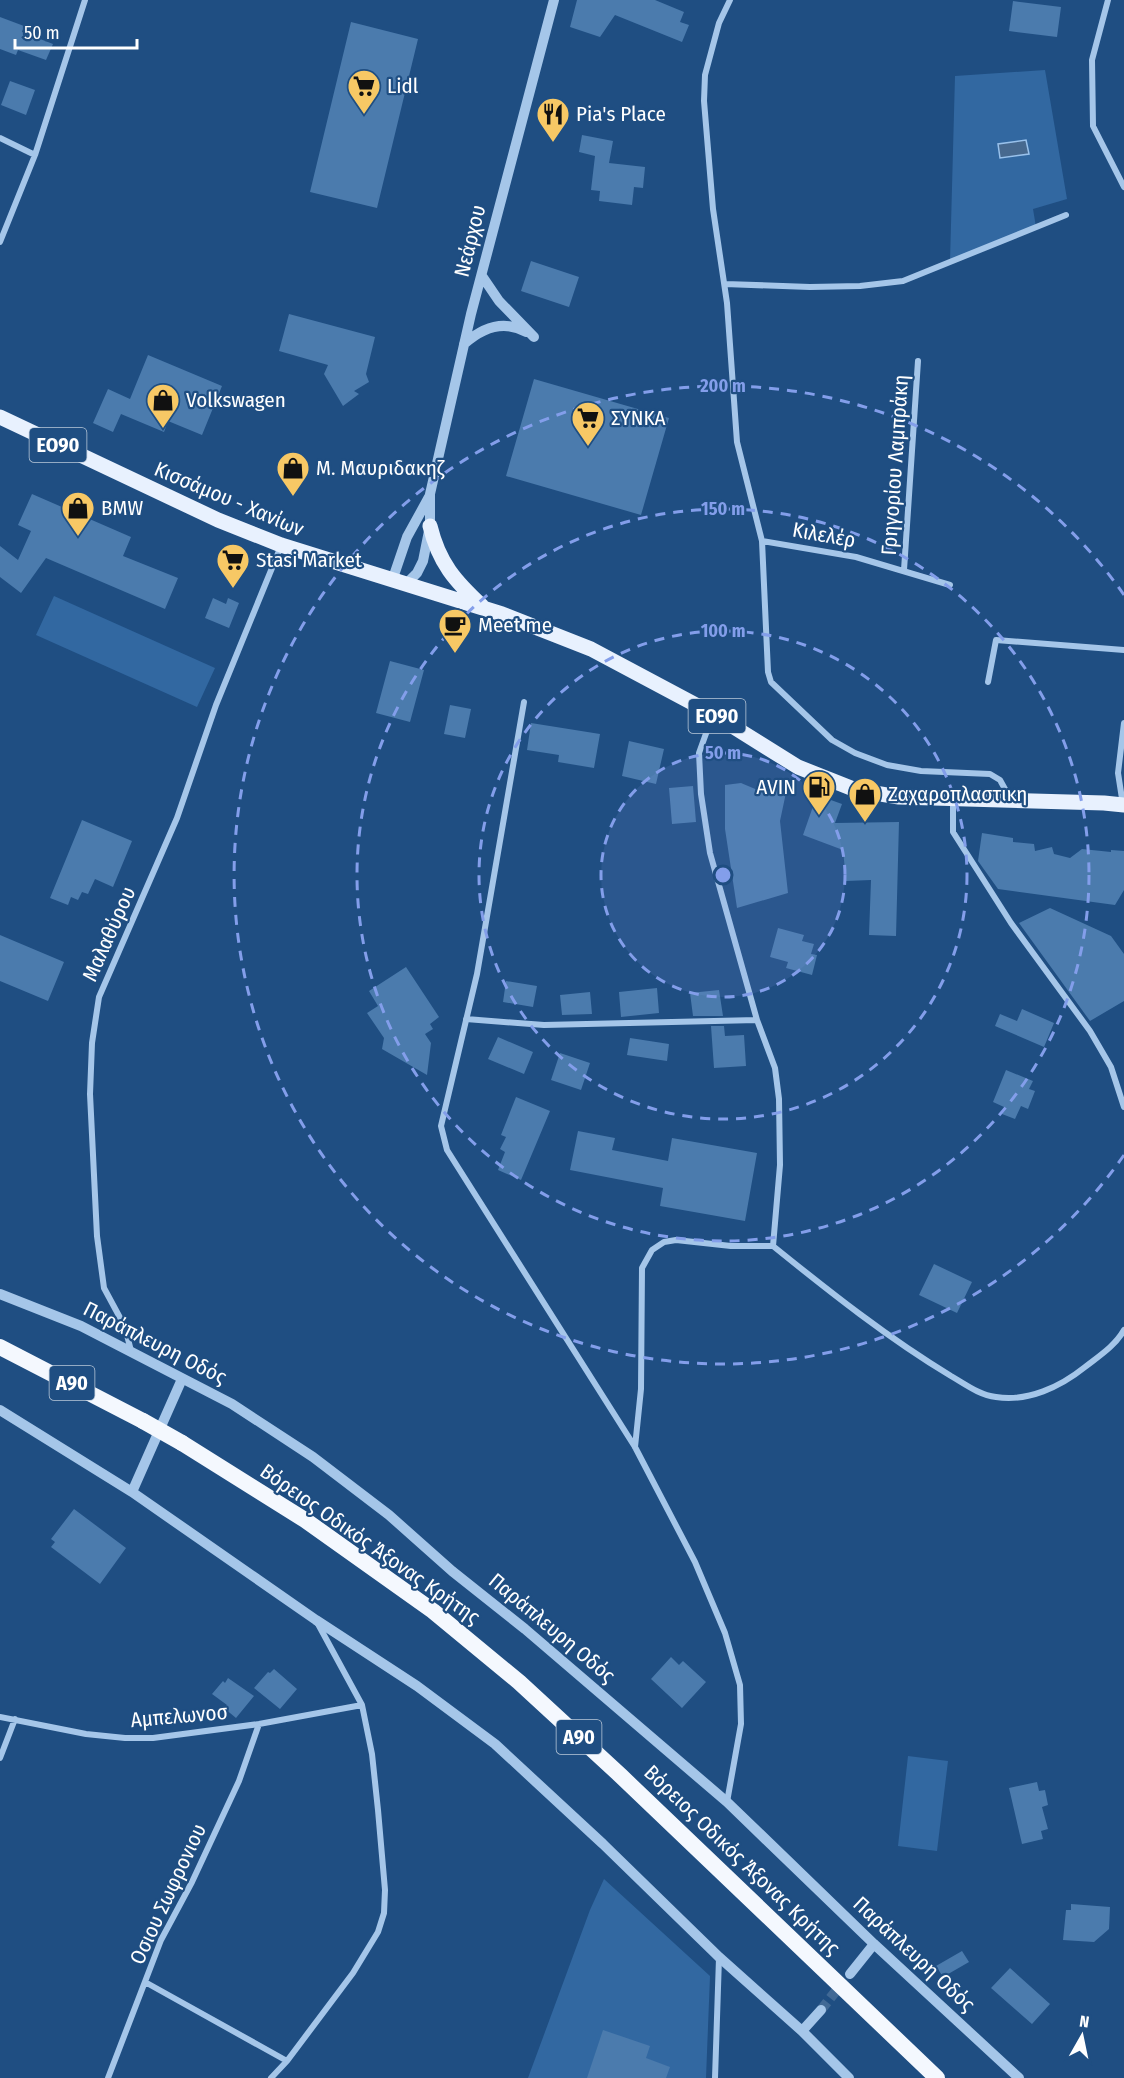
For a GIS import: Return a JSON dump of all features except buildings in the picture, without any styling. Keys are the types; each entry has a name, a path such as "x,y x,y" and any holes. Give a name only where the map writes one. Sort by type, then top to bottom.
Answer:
{"highway":[{"name":"Βόρειος Οδικός Άξονας Κρήτης","path":"0,1347 182,1443 305,1520 433,1611 519,1682 621,1776 937,2078"}],"main road":[{"name":"Κισσάμου - Χανίων","path":"1,418 208,516 281,545 484,609 591,649 713,714 798,767 856,790 899,797 1123,805"},
{"path":"422,524 445,565 461,586 484,609"}],"street":[{"path":"0,242 35,155 85,0"},
{"name":"Νεάρχου","path":"422,524 488,248 554,0"},
{"path":"730,0 719,23 705,75 704,102 712,209 725,284 737,442 762,541 768,672 771,682 832,740 855,753 886,765 910,769 990,774 1000,780 1012,801"},
{"path":"1108,0 1092,60 1092,126 1124,187"},
{"path":"0,138 35,155"},
{"path":"725,284 830,287 860,286 903,280 1066,215"},
{"path":"464,344 476,333 493,326 519,328 534,337 499,301 482,276"},
{"name":"Γρηγορίου Λαμπράκη","path":"903,570 918,361"},
{"path":"398,583 417,573 423,561 422,524"},
{"path":"398,583 422,524"},
{"name":"Κιλελέρ","path":"762,541 856,557 950,585"},
{"name":"Μαλαθύρου","path":"131,1353 125,1327 104,1288 97,1236 90,1094 92,1043 99,996 177,818 216,705 281,545"},
{"path":"988,682 996,640 1124,650"},
{"path":"524,702 477,974 441,1126 447,1150 635,1447 695,1562 725,1633 740,1685 741,1724 727,1802"},
{"path":"713,714 699,753 701,794 710,853 757,1020 775,1068 779,1099 780,1165 773,1246"},
{"path":"1123,805 1121,771 1124,723"},
{"path":"953,799 953,832 1011,922 1090,1031 1111,1067 1124,1107"},
{"path":"466,1019 544,1025 757,1020"},
{"path":"635,1447 641,1389 642,1268 652,1250 664,1242 676,1239 731,1246 773,1246 883,1331 936,1367 984,1395 999,1398 1029,1396 1054,1387 1076,1374 1118,1341 1124,1330"},
{"name":"Παράπλευρη Οδός","path":"0,1294 81,1326 232,1404 304,1451 389,1515 452,1571 525,1629 727,1802 874,1944 1019,2078"},
{"path":"132,1492 182,1379"},
{"path":"0,1410 132,1492 316,1620 417,1686 495,1744 603,1844 719,1957 802,2031 849,2078"},
{"path":"271,2078 287,2061 353,1973 378,1932 384,1913 385,1890 377,1799 372,1754 362,1705 316,1620"},
{"name":"Αμπελωνοσ","path":"0,1717 86,1734 153,1738 259,1724 362,1705"},
{"path":"0,1758 15,1719"},
{"name":"Οσιου Σωφρονιου","path":"108,2078 161,1940 192,1882 239,1781 259,1724"},
{"path":"850,1974 874,1944"},
{"path":"715,2078 719,1957"},
{"path":"145,1982 287,2061"},
{"path":"802,2031 821,2010"}],"shaded area":[{"path":"1045,70 1067,199 1033,209 1036,227 950,262 955,76"},
{"path":"1026,140 1029,154 1000,158 998,144"},
{"path":"54,596 215,668 197,707 36,635"},
{"path":"908,1756 948,1761 937,1851 898,1846"},
{"path":"604,1879 710,1976 706,2078 528,2078 590,1910"}],"tunnel":[{"path":"821,2010 843,1982"}],"place":[{"name":"Lidl","path":"364,115"},
{"name":"Pia's Place","path":"553,143"},
{"name":"Volkswagen","path":"163,429"},
{"name":"ΣΥΝΚΑ","path":"588,447"},
{"name":"Μ. Μαυριδακηζ","path":"293,497"},
{"name":"BMW","path":"78,537"},
{"name":"Stasi Market","path":"233,589"},
{"name":"Meet me","path":"455,654"},
{"name":"AVIN","path":"819,816"},
{"name":"Ζαχαροπλαστικη","path":"865,823"}]}
